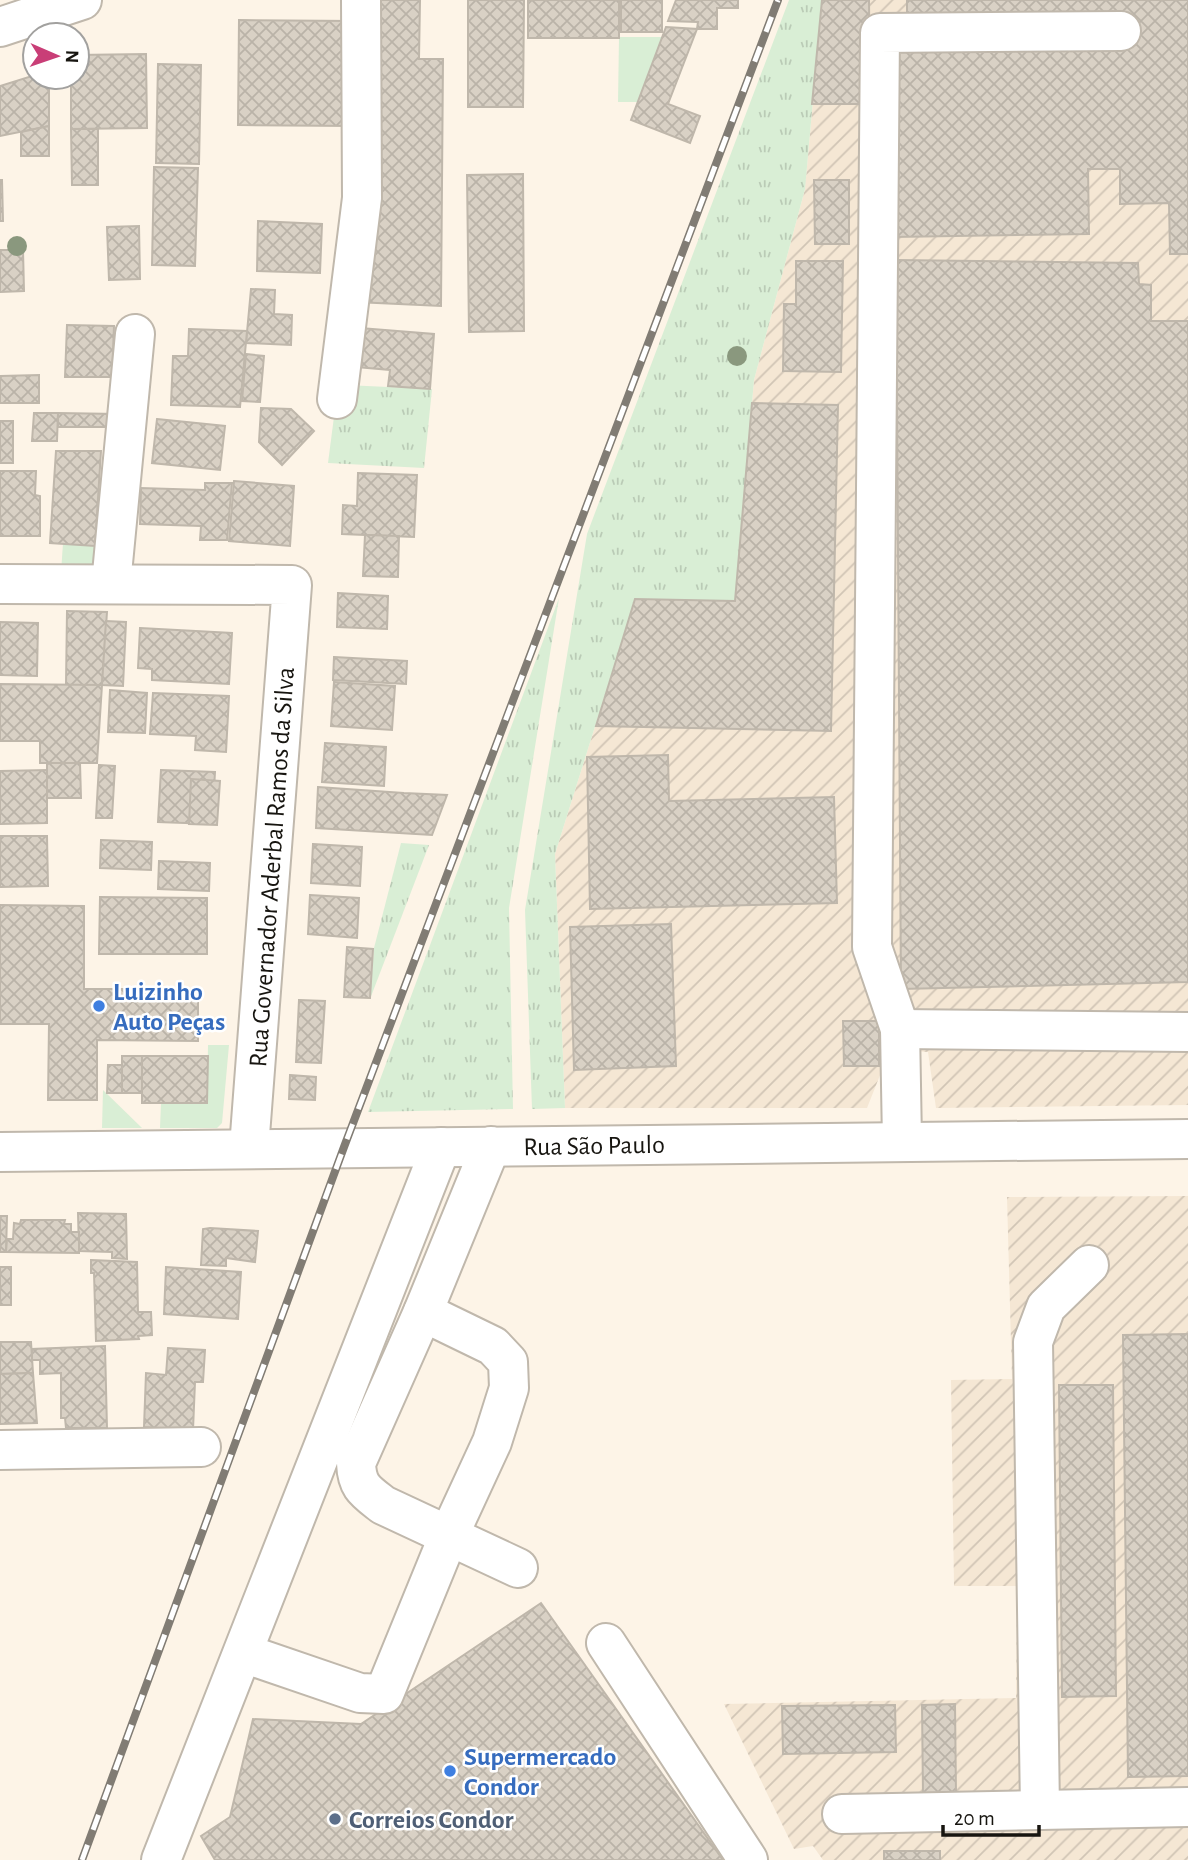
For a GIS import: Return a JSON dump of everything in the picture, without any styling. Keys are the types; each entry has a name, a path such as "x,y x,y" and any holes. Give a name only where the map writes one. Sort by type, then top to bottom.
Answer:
{"street":[{"path":"337,399 362,198 361,0"},
{"path":"0,27 78,1"},
{"path":"902,1142 900,1029 872,947 880,33 1121,31"},
{"path":"0,584 111,584 135,334"},
{"name":"Rua Governador Aderbal Ramos da Silva","path":"111,584 292,585 249,1149"},
{"path":"900,1029 1188,1032"},
{"name":"Rua São Paulo","path":"0,1152 1188,1139"},
{"path":"161,1860 441,1146"},
{"path":"491,1146 423,1312 356,1462 356,1479 365,1491 383,1505 518,1568"},
{"path":"1040,1810 1033,1342 1046,1307 1089,1265"},
{"path":"243,1653 360,1693 384,1694 449,1535 492,1442 509,1388 508,1362 493,1346 423,1312"},
{"path":"0,1450 201,1447"},
{"path":"606,1643 748,1860"},
{"path":"842,1814 1188,1807"}],"shaded area":[{"path":"822,0 1188,0 1188,1105 936,1108 928,1052 890,1050 867,1108 565,1108 555,854 635,599 735,600 754,380 805,189"},
{"path":"1188,1196 1188,1860 823,1860 813,1846 794,1849 724,1704 1016,1698 1017,1586 954,1586 951,1380 1012,1379 1007,1197"}],"green space":[{"path":"789,0 822,0 805,189 754,380 735,601 635,599 555,854 565,1108 532,1109 525,910 587,534"},
{"path":"619,37 663,37 638,102 618,102"},
{"path":"345,385 432,389 424,468 328,463 335,409"},
{"path":"63,543 106,546 103,573 61,573"},
{"path":"559,598 509,908 513,1109 368,1112"},
{"path":"401,843 429,845 370,999 374,948"},
{"path":"208,1045 229,1045 222,1123 217,1128 160,1128 161,1103 207,1103"},
{"path":"103,1090 142,1128 102,1128"}],"building":[{"path":"373,0 420,0 419,59 443,59 441,306 356,302"},
{"path":"468,0 524,0 523,107 468,107"},
{"path":"528,0 619,0 619,38 528,38"},
{"path":"621,0 662,0 662,32 621,32"},
{"path":"676,0 738,0 738,8 717,8 717,29 697,29 698,22 668,21"},
{"path":"822,0 869,0 870,104 812,104"},
{"path":"907,0 1188,0 1188,254 1170,254 1169,203 1120,204 1120,169 1088,169 1089,234 893,237 891,46 1134,43 1134,17 907,20"},
{"path":"239,20 353,21 352,126 238,125"},
{"path":"666,27 697,29 668,104 700,116 690,143 631,120"},
{"path":"146,54 147,128 71,129 71,91 91,91 91,55"},
{"path":"158,64 201,65 199,164 156,163"},
{"path":"21,79 21,91 49,91 49,126 0,136 0,86"},
{"path":"49,126 49,156 21,156 21,132"},
{"path":"71,129 98,129 98,185 72,185"},
{"path":"154,167 198,168 195,266 152,265"},
{"path":"523,174 524,331 469,332 467,175"},
{"path":"2,180 3,221 0,221"},
{"path":"814,180 849,180 849,244 815,244"},
{"path":"258,221 322,224 320,273 257,271"},
{"path":"139,226 140,279 109,280 107,227"},
{"path":"0,250 23,250 24,291 0,292"},
{"path":"896,260 1138,263 1139,284 1151,285 1151,321 1188,321 1188,982 901,989"},
{"path":"796,261 843,261 841,372 783,371 784,304 796,304"},
{"path":"251,289 275,290 274,314 292,315 291,345 246,343"},
{"path":"67,325 114,326 112,377 65,377"},
{"path":"360,328 434,334 430,389 388,386 390,370 357,367"},
{"path":"189,329 247,331 240,407 171,405 173,356 188,356"},
{"path":"246,354 264,356 260,402 242,401"},
{"path":"39,375 39,403 0,403 0,376"},
{"path":"752,403 838,405 831,731 596,726 635,599 735,601"},
{"path":"261,408 291,409 314,431 282,465 259,442"},
{"path":"34,413 58,413 57,441 32,441"},
{"path":"58,413 118,414 117,427 58,427"},
{"path":"157,419 225,426 220,470 152,463"},
{"path":"0,421 13,421 13,463 0,463"},
{"path":"56,451 101,451 95,546 50,543"},
{"path":"0,471 36,471 35,495 40,496 40,536 0,536"},
{"path":"358,473 417,475 414,537 342,534 343,505 357,506"},
{"path":"234,481 294,486 290,546 229,541"},
{"path":"205,483 232,483 227,540 200,540 201,526 140,524 141,488 205,490"},
{"path":"365,535 399,536 398,577 363,576"},
{"path":"338,593 388,596 387,629 337,627"},
{"path":"67,611 107,612 102,685 66,685"},
{"path":"106,621 126,622 123,686 102,685"},
{"path":"0,622 38,623 37,676 0,675"},
{"path":"140,628 232,633 229,684 152,680 152,669 138,668"},
{"path":"334,657 407,661 406,684 333,680"},
{"path":"334,682 395,686 392,730 331,726"},
{"path":"0,684 102,685 97,763 40,763 40,741 0,741"},
{"path":"110,690 147,693 145,733 108,732"},
{"path":"153,693 229,696 226,752 195,750 196,736 150,734"},
{"path":"325,743 386,747 384,786 322,782"},
{"path":"668,755 669,801 834,797 837,903 590,909 587,757"},
{"path":"47,763 80,763 81,798 47,798"},
{"path":"99,765 115,766 112,818 96,818"},
{"path":"47,770 47,823 0,824 0,771"},
{"path":"161,770 215,772 212,824 158,822"},
{"path":"191,779 220,781 217,825 189,824"},
{"path":"318,787 447,795 432,835 316,828"},
{"path":"0,836 47,836 48,886 0,887"},
{"path":"101,840 152,842 151,870 100,868"},
{"path":"313,844 362,847 360,886 311,883"},
{"path":"159,861 210,863 209,891 158,889"},
{"path":"310,895 359,898 357,938 308,934"},
{"path":"100,897 207,898 207,954 99,954"},
{"name":"Luizinho Auto Peças","path":"0,905 84,906 84,989 198,989 198,1041 97,1040 97,1100 48,1100 49,1024 0,1024"},
{"path":"671,924 676,1066 574,1070 570,927"},
{"path":"347,947 373,949 370,998 344,997"},
{"path":"299,1000 325,1001 321,1063 296,1062"},
{"path":"843,1021 879,1021 879,1066 844,1066"},
{"path":"122,1056 142,1056 142,1093 122,1093"},
{"path":"142,1056 208,1056 207,1103 142,1103"},
{"path":"108,1065 122,1065 122,1093 107,1093"},
{"path":"290,1075 316,1077 315,1100 289,1099"},
{"path":"78,1213 126,1214 127,1259 112,1258 112,1252 79,1251"},
{"path":"0,1216 7,1216 6,1252 0,1252"},
{"path":"21,1220 65,1220 64,1224 71,1224 71,1232 79,1232 79,1253 6,1252 7,1239 13,1239 14,1223 20,1224"},
{"path":"203,1229 258,1231 255,1262 226,1258 226,1266 201,1265"},
{"path":"91,1260 137,1262 138,1312 151,1312 152,1335 138,1336 139,1339 96,1341 94,1273 91,1273"},
{"path":"0,1267 11,1267 11,1305 0,1305"},
{"path":"166,1267 241,1272 238,1319 164,1314"},
{"path":"1188,1334 1188,1776 1128,1777 1123,1335"},
{"path":"0,1342 31,1342 33,1373 0,1374"},
{"path":"105,1346 107,1428 66,1428 65,1418 61,1418 61,1373 40,1374 40,1360 32,1360 32,1349"},
{"path":"168,1348 205,1350 203,1382 195,1382 193,1430 144,1427 146,1373 166,1375"},
{"path":"33,1373 37,1423 0,1424 0,1374"},
{"path":"1059,1385 1113,1385 1116,1696 1062,1697"},
{"name":"Supermercado Condor","path":"541,1603 723,1860 215,1860 201,1836 230,1817 253,1719 361,1724"},
{"path":"955,1704 956,1795 923,1795 922,1705"},
{"path":"895,1705 896,1752 783,1754 782,1706"},
{"path":"884,1851 940,1851 940,1860 884,1860"}],"railway":[{"path":"82,1860 344,1147 778,0"}],"place":[{"name":"Luizinho Auto Peças","path":"99,1006"},
{"name":"Supermercado Condor","path":"450,1771"},
{"name":"Correios Condor","path":"335,1819"}]}
